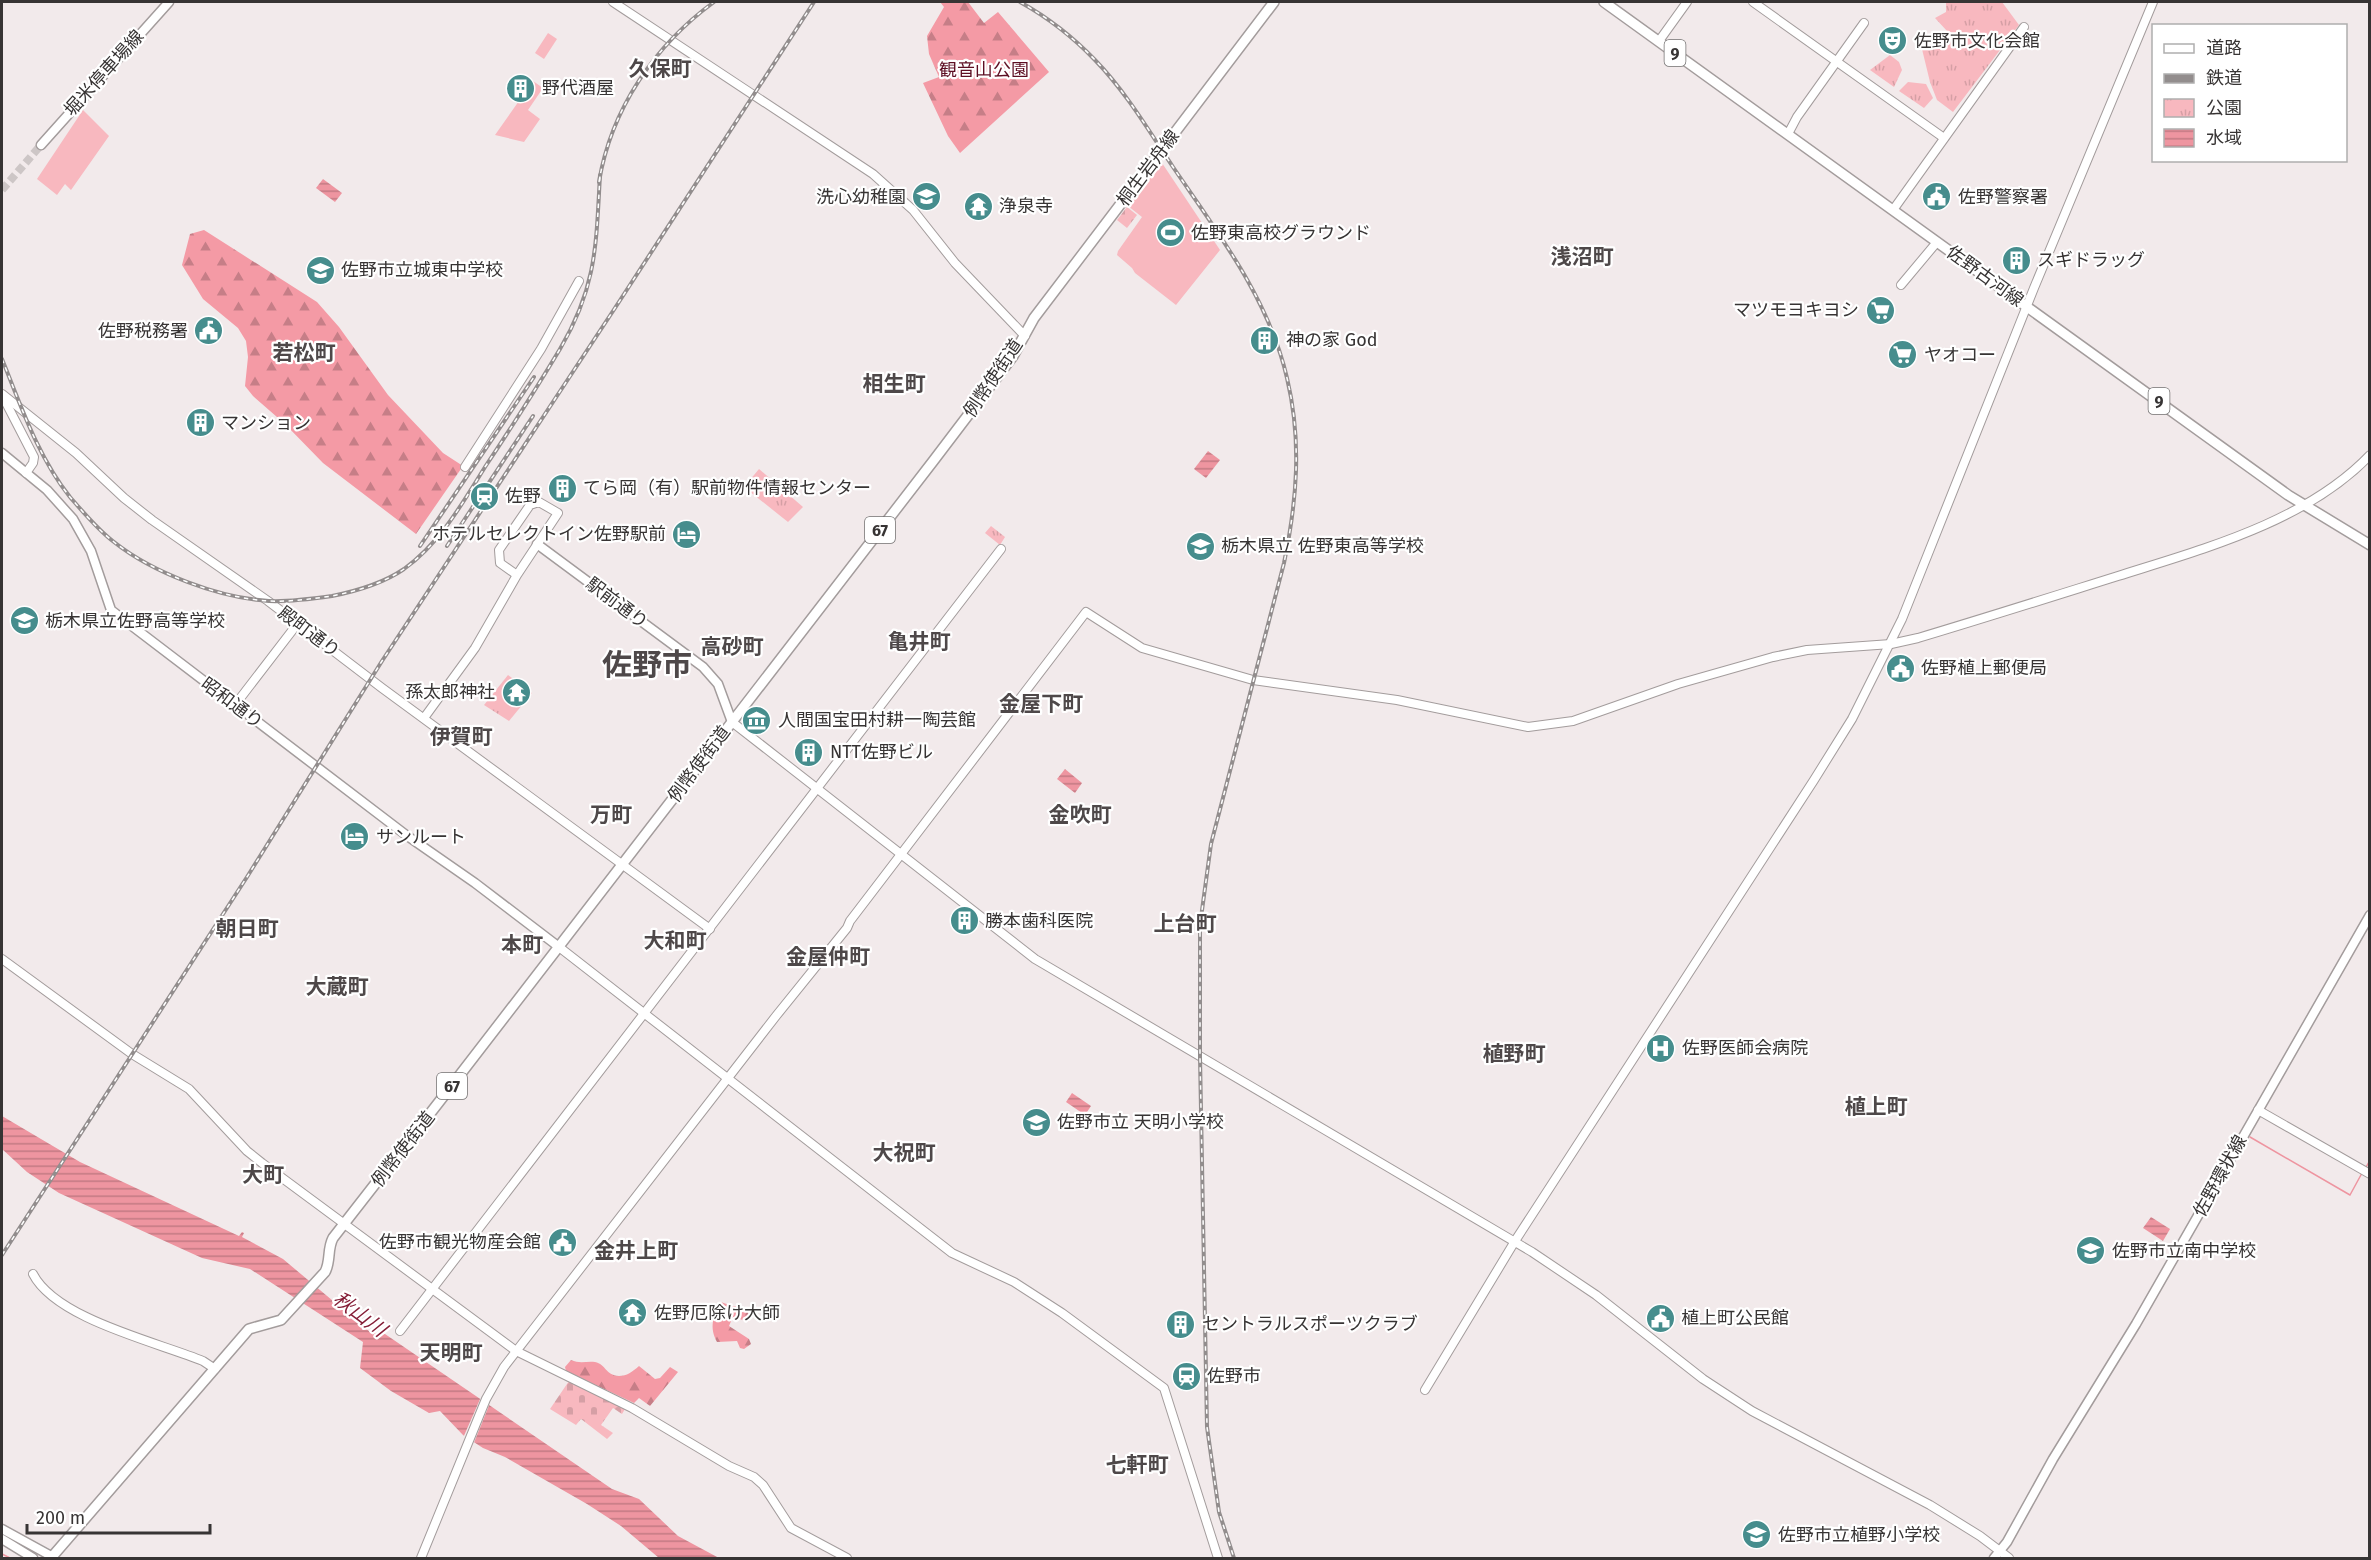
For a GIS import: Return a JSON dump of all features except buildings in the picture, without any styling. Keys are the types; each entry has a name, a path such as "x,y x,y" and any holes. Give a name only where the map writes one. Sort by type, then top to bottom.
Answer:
{"main road":[{"name":"堀米停車場線","path":"40,145 169,2"},
{"name":"桐生岩舟線","path":"1025,336 1041,309 1274,2"},
{"name":"佐野古河線","path":"1604,2 2303,505 2370,545"},
{"name":"例幣使街道","path":"53,1558 249,1329 261,1324 275,1323 289,1312 321,1277 328,1266 330,1242 946,445 1013,356 1025,336"},
{"name":"昭和通り","path":"2,453 55,499 81,531 91,551 111,610 406,835 475,883 559,947"},
{"name":"駅前通り","path":"537,544 704,667 718,684 732,722"},
{"name":"佐野環状線","path":"1997,1555 2136,1324 2370,915"},
{"path":"2,1529 53,1558"},
{"path":"2,1539 33,1558"}],"street":[{"name":"例幣使街道","path":"613,2 868,170 913,210 955,263 1025,336"},
{"path":"1659,41 1687,2"},
{"path":"1753,2 1944,138"},
{"path":"1425,1390 1515,1241 1815,780 1852,719 1891,644 1923,569 2027,307 2153,2"},
{"path":"1788,134 1797,117 1864,23"},
{"path":"1893,210 2024,27"},
{"path":"1901,285 1937,242"},
{"path":"465,467 541,349 579,281"},
{"path":"2,394 34,457 26,473"},
{"name":"殿町通り","path":"2,394 76,453 124,498 298,623 710,929"},
{"path":"421,1558 496,1379 847,928 850,921 1086,612 1142,648 1253,680 1397,700 1528,727 1572,721 1678,684 1773,657 1834,647 1891,644 1918,638 2178,558 2249,532 2303,505 2349,475 2370,455"},
{"path":"424,718 475,648 517,575 558,513 544,504 534,502 516,524 498,553 500,562 517,575"},
{"path":"400,1331 1001,549"},
{"path":"235,705 298,623"},
{"path":"732,722 1035,959 1515,1241 1575,1280 1635,1324 1703,1379 1752,1411 1930,1505 1997,1555 2009,1558"},
{"path":"559,947 952,1253 1014,1282 1062,1313 1164,1388 1218,1558"},
{"path":"2,959 132,1054 182,1084 247,1151 343,1225 516,1351 632,1408 729,1466 754,1477 763,1485 791,1528 847,1558"},
{"path":"2258,1110 2370,1174"},
{"path":"33,1274 44,1290 84,1315 131,1336 193,1357 215,1369"}],"green space":[{"name":"観音山公園","path":"940,2 968,2 984,23 998,12 1049,72 960,153 948,136 923,83 939,77 929,54 927,36 944,7"},
{"path":"1946,2 2002,2 2019,25 1953,112 1937,100 1921,45 1924,33 1942,37 1947,31 1935,18 1946,12"},
{"path":"548,33 557,39 544,59 535,53"},
{"path":"1890,55 1899,62 1902,70 1894,87 1870,70"},
{"path":"533,81 543,88 528,110 540,119 524,142 495,135"},
{"path":"1908,82 1926,84 1933,98 1924,108 1899,91"},
{"path":"83,110 109,136 71,190 65,184 57,195 37,179"},
{"name":"佐野東高校グラウンド","path":"1162,163 1220,250 1176,305 1135,273 1117,255 1142,217 1128,206"},
{"path":"1127,207 1137,215 1127,228 1117,220"},
{"path":"204,230 317,302 339,327 388,395 443,453 463,466 416,534 323,463 245,386 248,357 246,341 238,328 203,299 182,265 190,234"},
{"path":"759,469 803,507 788,522 744,487"},
{"path":"991,526 1005,537 1000,545 985,533"},
{"path":"508,675 532,693 509,721 484,705"},
{"path":"721,1302 744,1307 751,1317 748,1322 737,1318 732,1319 729,1326 749,1339 751,1344 744,1349 740,1348 737,1341 717,1342 713,1322"},
{"path":"571,1360 599,1363 611,1374 619,1376 639,1366 655,1379 660,1378 670,1367 678,1372 650,1406 639,1398 634,1403 566,1371 565,1367"},
{"path":"569,1381 625,1409 622,1414 613,1408 601,1425 613,1433 607,1439 581,1419 576,1425 550,1409"}],"water":[{"path":"323,179 342,193 335,202 316,188"},
{"path":"1208,451 1220,460 1206,478 1194,469"},
{"path":"1065,769 1082,783 1075,793 1057,779"},
{"path":"1072,1093 1091,1106 1085,1115 1066,1102"},
{"path":"2,1116 80,1162 239,1236 242,1232 244,1233 242,1237 283,1259 370,1332 385,1334 612,1489 639,1499 678,1536 719,1558 659,1558 621,1526 587,1504 463,1435 440,1411 429,1413 391,1391 360,1368 363,1342 250,1269 202,1258 59,1193 27,1172 2,1149"},
{"path":"2151,1217 2170,1229 2163,1241 2143,1228"}],"pier":[{"path":"481,1397 490,1403 473,1445 463,1438"}],"waterway":[{"path":"2250,1137 2350,1195 2362,1173"},
{"path":"2365,1169 2370,1160"},
{"path":"2,1554 10,1558"}],"tunnel":[{"path":"2,190 41,145"}],"railway":[{"path":"599,182 614,129 639,81 673,38 714,2"},
{"path":"2,1255 247,877 382,661 814,2"},
{"path":"1020,2 1050,21 1087,52 1117,85 1137,112 1224,242 1255,294 1279,349 1292,401 1296,448 1295,493 1284,563 1211,844 1200,925 1200,1057 1207,1427 1219,1512 1234,1558"},
{"path":"2,359 31,431 59,482 96,526 130,553 167,574 187,582 250,599 300,600 332,596 360,589 387,579 404,569 429,547 468,495 560,349 588,285 595,244 600,175"},
{"path":"420,546 534,377"},
{"path":"447,546 533,416"}],"place":[{"name":"佐野市文化会館","path":"1893,41"},
{"name":"野代酒屋","path":"521,88"},
{"name":"洗心幼稚園","path":"927,197"},
{"name":"佐野警察署","path":"1937,197"},
{"name":"浄泉寺","path":"978,206"},
{"name":"佐野東高校グラウンド","path":"1170,233"},
{"name":"スギドラッグ","path":"2016,260"},
{"name":"佐野市立城東中学校","path":"320,270"},
{"name":"マツモヨキヨシ","path":"1880,310"},
{"name":"佐野税務署","path":"209,331"},
{"name":"神の家 God","path":"1265,340"},
{"name":"ヤオコー","path":"1903,355"},
{"name":"マンション","path":"200,423"},
{"name":"てら岡（有）駅前物件情報センター","path":"562,488"},
{"name":"佐野","path":"484,496"},
{"name":"ホテルセレクトイン佐野駅前","path":"687,534"},
{"name":"栃木県立 佐野東高等学校","path":"1200,546"},
{"name":"栃木県立佐野高等学校","path":"24,621"},
{"name":"佐野植上郵便局","path":"1900,668"},
{"name":"孫太郎神社","path":"516,692"},
{"name":"人間国宝田村耕一陶芸館","path":"757,720"},
{"name":"NTT佐野ビル","path":"809,752"},
{"name":"サンルート","path":"355,837"},
{"name":"勝本歯科医院","path":"964,921"},
{"name":"佐野医師会病院","path":"1661,1048"},
{"name":"佐野市立 天明小学校","path":"1036,1122"},
{"name":"佐野市観光物産会館","path":"562,1242"},
{"name":"佐野市立南中学校","path":"2091,1251"},
{"name":"佐野厄除け大師","path":"633,1313"},
{"name":"植上町公民館","path":"1660,1318"},
{"name":"セントラルスポーツクラブ","path":"1181,1324"},
{"name":"佐野市","path":"1186,1376"},
{"name":"佐野市立植野小学校","path":"1757,1535"}],"district":[{"name":"久保町","path":"660,69"},
{"name":"浅沼町","path":"1582,257"},
{"name":"若松町","path":"304,353"},
{"name":"相生町","path":"894,384"},
{"name":"亀井町","path":"919,642"},
{"name":"高砂町","path":"732,647"},
{"name":"佐野市","path":"647,665"},
{"name":"金屋下町","path":"1041,704"},
{"name":"伊賀町","path":"461,737"},
{"name":"万町","path":"611,815"},
{"name":"金吹町","path":"1080,815"},
{"name":"上台町","path":"1185,924"},
{"name":"朝日町","path":"247,929"},
{"name":"大和町","path":"675,941"},
{"name":"本町","path":"522,945"},
{"name":"金屋仲町","path":"828,957"},
{"name":"大蔵町","path":"337,987"},
{"name":"植野町","path":"1514,1054"},
{"name":"植上町","path":"1876,1107"},
{"name":"大祝町","path":"904,1153"},
{"name":"大町","path":"263,1175"},
{"name":"金井上町","path":"636,1251"},
{"name":"天明町","path":"451,1353"},
{"name":"七軒町","path":"1137,1465"}],"water label":[{"name":"秋山川","path":"360,1314"}]}
